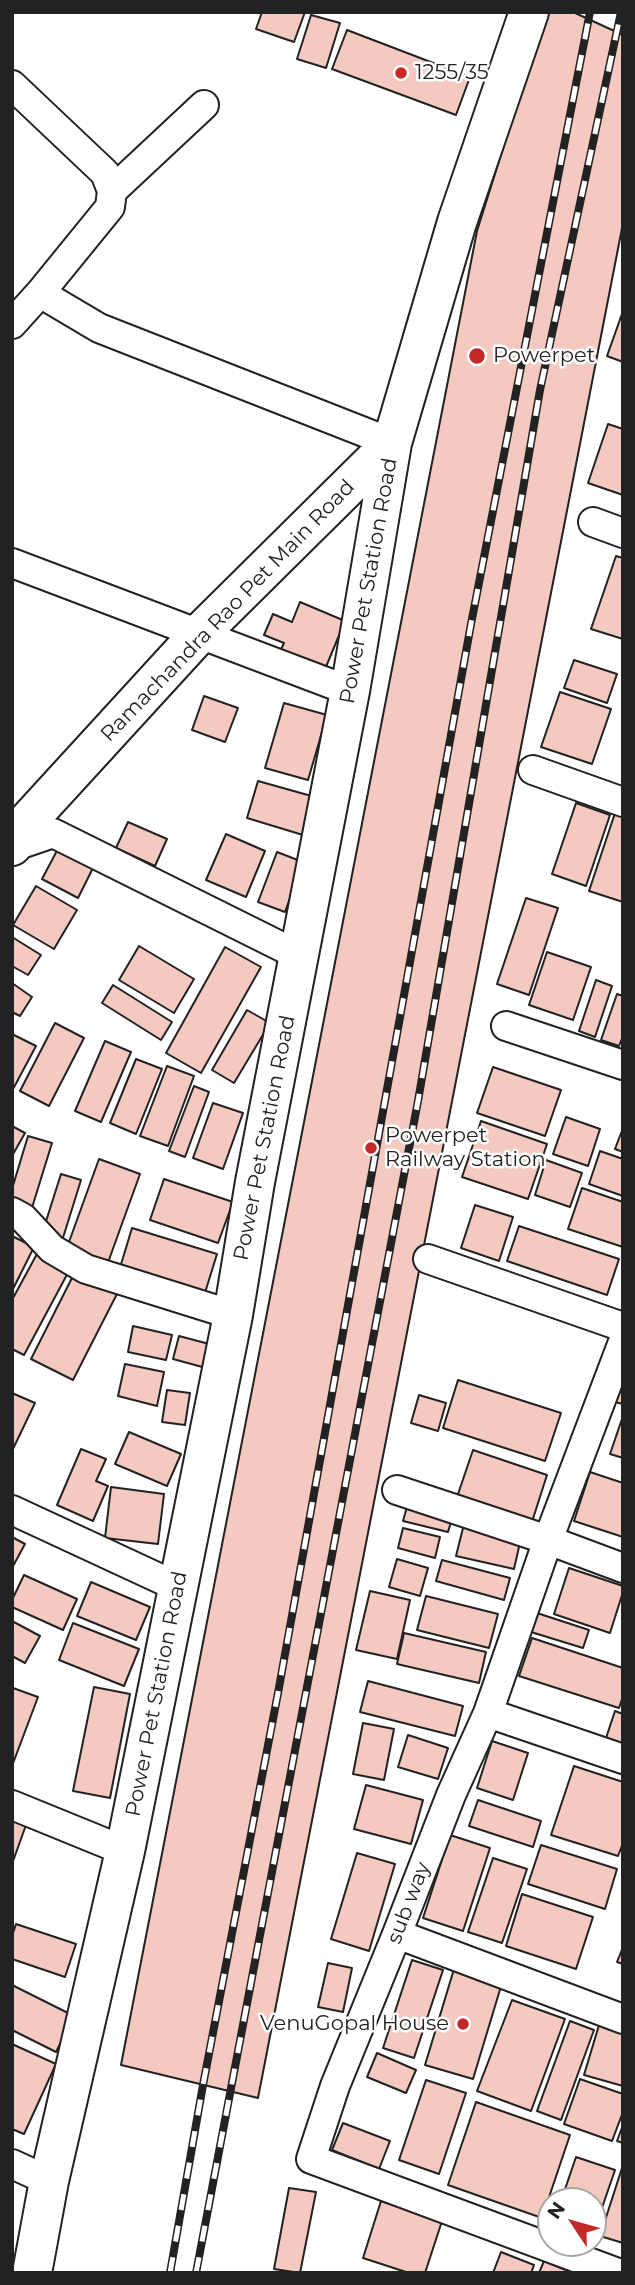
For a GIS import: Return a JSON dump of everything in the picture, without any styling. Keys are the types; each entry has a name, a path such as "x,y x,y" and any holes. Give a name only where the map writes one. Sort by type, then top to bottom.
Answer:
{"street":[{"name":"Power Pet Station Road","path":"32,2273 49,2181 125,1851 233,1315 255,1182 351,691 392,443 457,222 529,12"},
{"path":"12,85 105,173 112,191 110,207 12,324"},
{"path":"112,191 204,105"},
{"path":"40,293 99,328 392,443"},
{"name":"Ramachandra Rao Pet Main Road","path":"12,846 26,824 199,634 392,443"},
{"path":"593,522 623,533"},
{"path":"12,563 351,691"},
{"path":"533,770 623,802"},
{"path":"12,846 53,833 300,956"},
{"path":"506,1026 623,1065"},
{"path":"12,1212 23,1218 52,1249 86,1269 233,1315"},
{"path":"428,1259 623,1327"},
{"name":"sub way","path":"618,2273 311,2160 335,2086 451,1795 488,1713 548,1540 623,1342"},
{"path":"397,1490 623,1568"},
{"path":"12,1510 178,1587"},
{"path":"488,1713 623,1759"},
{"path":"12,1805 125,1851"},
{"path":"397,1934 623,2019"},
{"path":"12,2164 49,2181"}],"building":[{"path":"262,12 305,12 294,42 256,29"},
{"name":"Powerpet Railway Station","path":"546,12 573,12 623,35 623,223 258,2098 121,2065 477,231"},
{"path":"311,15 340,23 326,68 297,59"},
{"name":"1255/35","path":"347,30 470,77 456,115 332,69"},
{"path":"623,311 623,362 607,356"},
{"path":"608,424 623,429 623,495 588,483"},
{"path":"616,556 623,558 623,639 591,629"},
{"path":"300,602 345,621 323,674 278,656 284,643 264,635 273,614 292,622"},
{"path":"574,660 617,674 607,703 564,688"},
{"path":"560,692 611,709 592,764 541,747"},
{"path":"204,696 238,708 225,742 192,730"},
{"path":"284,703 327,715 308,780 265,768"},
{"path":"258,781 315,797 303,835 247,818"},
{"path":"576,803 610,815 586,886 552,874"},
{"path":"615,813 623,816 623,902 589,891"},
{"path":"128,822 167,839 155,866 116,848"},
{"path":"226,834 265,851 246,897 206,880"},
{"path":"60,845 95,864 78,898 42,879"},
{"path":"277,852 303,862 285,912 258,902"},
{"path":"36,886 77,910 54,949 13,925"},
{"path":"526,898 558,908 529,995 497,984"},
{"path":"12,937 41,955 28,975 12,966"},
{"path":"139,946 194,979 174,1013 119,980"},
{"path":"225,947 261,967 201,1073 166,1053"},
{"path":"547,952 591,967 573,1020 529,1005"},
{"path":"596,980 612,986 595,1037 579,1031"},
{"path":"12,983 32,997 20,1016 12,1012"},
{"path":"113,985 172,1022 161,1040 102,1003"},
{"path":"617,994 623,996 623,1036 619,1046 601,1040"},
{"path":"247,1010 270,1023 234,1083 212,1070"},
{"path":"55,1023 84,1038 49,1106 20,1091"},
{"path":"12,1034 36,1046 12,1091"},
{"path":"105,1041 131,1052 101,1122 75,1111"},
{"path":"136,1059 162,1069 136,1134 110,1123"},
{"path":"167,1066 194,1076 168,1146 140,1136"},
{"path":"493,1067 561,1090 545,1136 477,1113"},
{"path":"194,1086 209,1092 185,1157 169,1151"},
{"path":"213,1103 243,1113 223,1169 193,1158"},
{"path":"566,1117 600,1129 588,1166 553,1154"},
{"path":"481,1121 547,1144 528,1199 462,1177"},
{"path":"12,1126 25,1133 12,1156"},
{"path":"623,1128 623,1152 615,1149"},
{"path":"28,1136 52,1143 31,1211 12,1206 12,1189"},
{"path":"600,1151 623,1159 623,1196 589,1184"},
{"path":"99,1159 140,1174 106,1268 65,1253"},
{"path":"546,1160 582,1173 570,1207 535,1195"},
{"path":"61,1174 81,1180 62,1241 42,1234"},
{"path":"164,1179 233,1202 218,1243 150,1220"},
{"path":"582,1188 623,1202 623,1247 568,1229"},
{"path":"475,1205 513,1217 499,1261 461,1248"},
{"path":"519,1226 619,1259 607,1295 507,1261"},
{"path":"132,1228 217,1254 204,1296 119,1271"},
{"path":"12,1236 34,1247 12,1291"},
{"path":"38,1252 70,1269 24,1355 12,1349 12,1300"},
{"path":"77,1268 119,1290 73,1380 31,1359"},
{"path":"133,1326 172,1335 166,1360 128,1352"},
{"path":"179,1336 213,1345 206,1368 173,1359"},
{"path":"125,1364 164,1372 157,1406 118,1396"},
{"path":"623,1379 623,1404 615,1402"},
{"path":"458,1380 561,1413 545,1461 443,1428"},
{"path":"167,1390 190,1393 185,1425 162,1422"},
{"path":"12,1393 35,1403 12,1451"},
{"path":"419,1395 446,1403 438,1431 411,1423"},
{"path":"623,1416 623,1458 610,1454"},
{"path":"129,1432 181,1454 167,1486 115,1464"},
{"path":"81,1449 106,1459 96,1481 108,1486 93,1521 57,1505"},
{"path":"473,1450 547,1475 530,1528 455,1503"},
{"path":"590,1472 623,1483 623,1537 574,1521"},
{"path":"111,1487 164,1494 158,1544 105,1538"},
{"path":"408,1503 453,1515 448,1532 403,1521"},
{"path":"464,1524 521,1538 514,1569 456,1556"},
{"path":"403,1528 440,1537 435,1558 398,1548"},
{"path":"12,1537 25,1544 12,1568"},
{"path":"397,1559 428,1568 420,1596 389,1587"},
{"path":"442,1560 510,1578 504,1600 436,1581"},
{"path":"569,1568 623,1586 610,1633 554,1614"},
{"path":"24,1575 77,1599 63,1630 12,1607 12,1600"},
{"path":"91,1582 150,1607 136,1640 77,1616"},
{"path":"370,1591 410,1600 397,1659 356,1650"},
{"path":"426,1596 498,1614 489,1648 417,1630"},
{"path":"537,1613 589,1630 583,1648 531,1632"},
{"path":"12,1621 40,1636 25,1663 12,1656"},
{"path":"73,1623 139,1649 124,1686 59,1660"},
{"path":"404,1633 486,1652 479,1683 397,1664"},
{"path":"532,1638 623,1668 623,1696 619,1708 519,1676"},
{"path":"368,1681 463,1706 455,1736 360,1712"},
{"path":"94,1687 130,1694 110,1798 73,1791"},
{"path":"12,1689 38,1697 12,1766"},
{"path":"615,1711 623,1714 623,1746 605,1741"},
{"path":"363,1723 394,1729 384,1780 353,1774"},
{"path":"408,1735 448,1748 438,1779 398,1767"},
{"path":"492,1741 528,1753 513,1800 477,1788"},
{"path":"574,1766 623,1782 623,1843 618,1856 551,1835"},
{"path":"366,1785 423,1800 411,1844 354,1829"},
{"path":"478,1800 541,1821 533,1847 469,1826"},
{"path":"12,1821 26,1825 12,1864"},
{"path":"450,1835 490,1848 463,1931 423,1918"},
{"path":"541,1845 617,1869 605,1909 528,1884"},
{"path":"357,1853 395,1864 369,1951 331,1939"},
{"path":"493,1858 527,1869 502,1943 468,1932"},
{"path":"522,1894 593,1917 576,1969 506,1946"},
{"path":"16,1924 76,1944 65,1977 12,1959 12,1936"},
{"path":"623,1947 623,1964 617,1962"},
{"path":"412,1960 443,1970 414,2058 383,2048"},
{"path":"328,1963 352,1968 343,2012 318,2007"},
{"name":"VenuGopal House","path":"454,1969 502,1983 473,2079 425,2065"},
{"path":"12,1985 74,2016 56,2052 12,2030"},
{"path":"512,2000 565,2019 531,2111 477,2091"},
{"path":"570,2021 594,2030 561,2120 537,2111"},
{"path":"599,2025 623,2032 623,2086 584,2075"},
{"path":"12,2044 56,2064 24,2134 12,2129"},
{"path":"377,2053 416,2070 406,2093 367,2077"},
{"path":"580,2079 623,2094 623,2112 612,2141 564,2124"},
{"path":"426,2080 466,2093 439,2174 399,2160"},
{"path":"476,2102 570,2135 552,2187 537,2187 537,2216 448,2185"},
{"path":"343,2123 390,2141 379,2169 332,2150"},
{"path":"623,2125 623,2143 617,2141"},
{"path":"576,2157 615,2170 607,2193 607,2187 566,2187"},
{"path":"623,2168 623,2243 607,2238 607,2214"},
{"path":"289,2188 316,2192 300,2273 274,2269"},
{"path":"381,2201 442,2221 425,2273 409,2273 363,2258"},
{"path":"501,2252 534,2265 531,2273 493,2273"},
{"path":"544,2261 573,2273 539,2273"}],"railway":[{"path":"170,2273 471,624 590,12"},
{"path":"196,2273 418,1101 540,390 621,12"}],"place":[{"name":"1255/35","path":"401,73"},
{"name":"Powerpet","path":"477,356"},
{"name":"Powerpet Railway Station","path":"371,1148"},
{"name":"VenuGopal House","path":"463,2024"}]}
